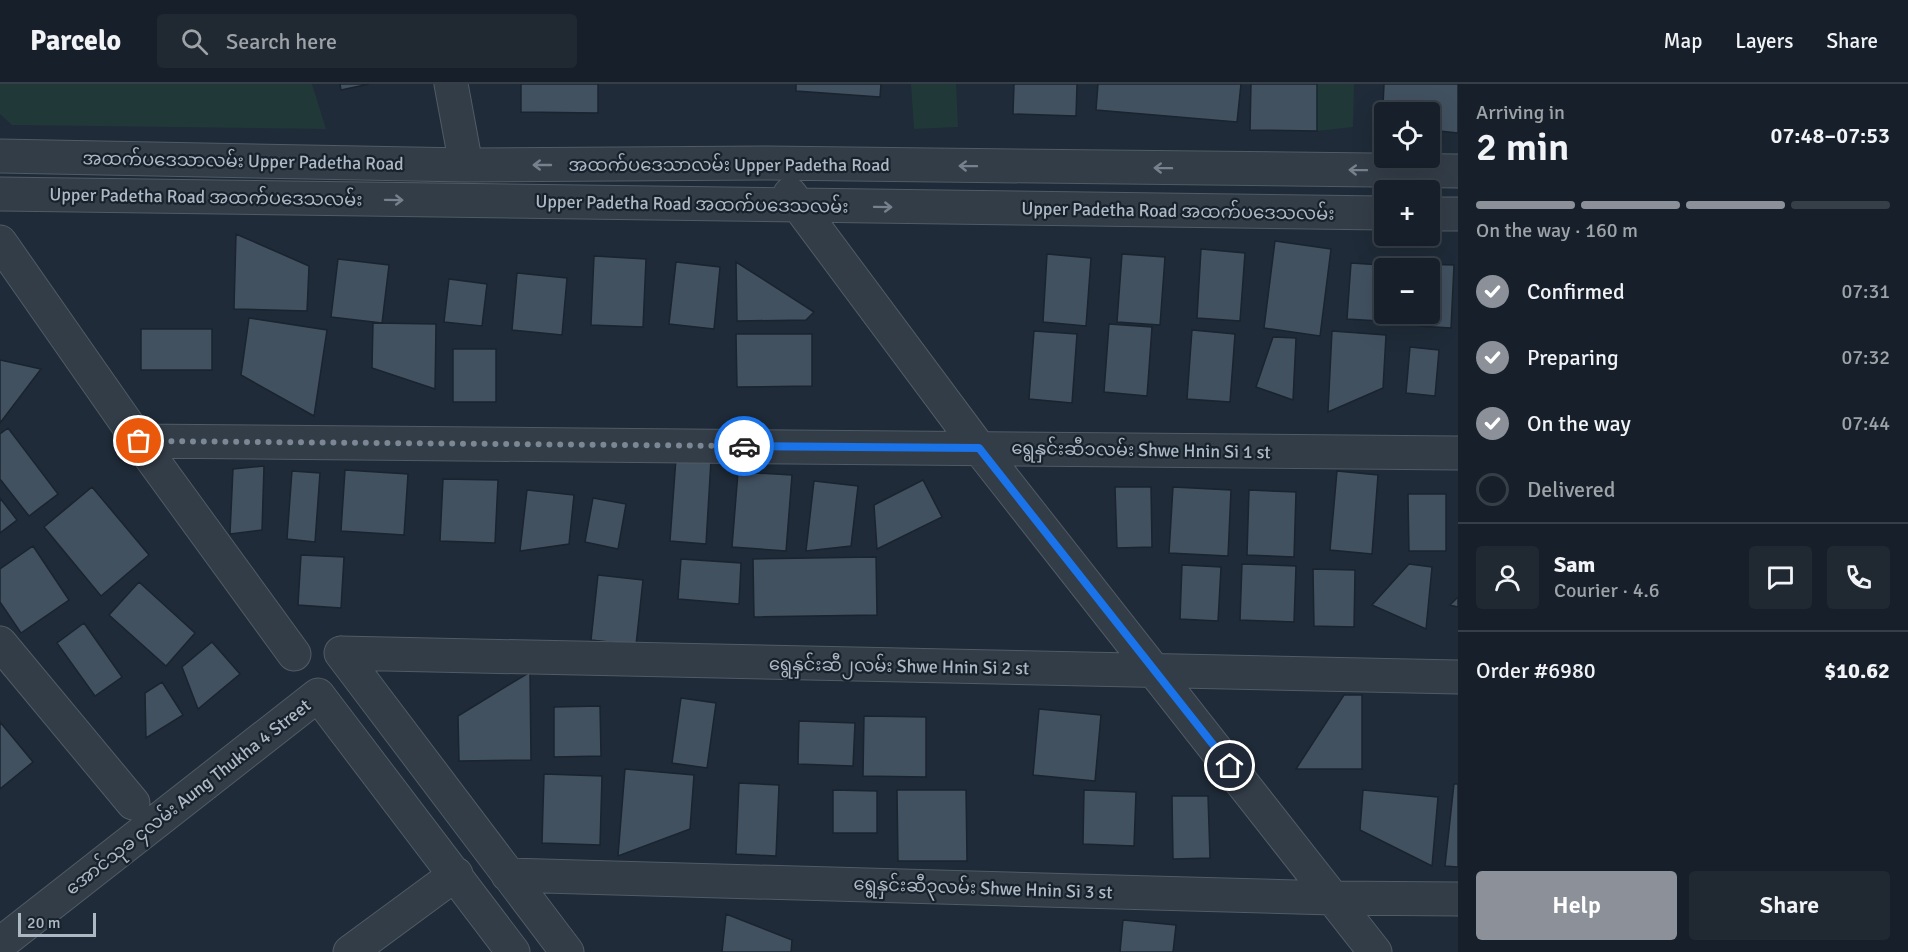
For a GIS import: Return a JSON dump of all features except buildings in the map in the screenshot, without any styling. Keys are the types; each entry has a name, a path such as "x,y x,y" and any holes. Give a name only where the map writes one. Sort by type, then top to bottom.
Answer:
{"street":[{"path":"451,84 466,165"},
{"name":"အထက်ပဒေသာလမ်း Upper Padetha Road","path":"0,156 466,165 768,164 1458,171"},
{"path":"768,164 979,448 1375,952"},
{"name":"Upper Padetha Road အထက်ပဒေသလမ်း","path":"0,194 1374,213"},
{"path":"1440,214 1458,214"},
{"path":"0,242 139,441 294,654"},
{"name":"ရွေနှင်းဆီ၁လမ်း Shwe Hnin Si 1 st","path":"139,441 1458,453"},
{"path":"0,643 133,803"},
{"name":"ရွေနှင်းဆီ၂လမ်း Shwe Hnin Si 2 st","path":"508,875 341,653 1458,677"},
{"name":"အောင်သုခ ၄လမ်း Aung Thukha 4 Street","path":"0,944 318,695 456,874"},
{"path":"350,952 456,874 513,952"},
{"path":"508,875 567,952"},
{"name":"ရွေနှင်းဆီ၃လမ်း Shwe Hnin Si 3 st","path":"508,875 1333,898 1458,899"}],"green space":[{"path":"0,84 312,84 326,129 12,125 0,114"},
{"path":"911,84 956,84 958,127 914,129"},
{"path":"1317,84 1354,84 1353,127 1317,131"}],"way so far":[{"path":"139,441 744,446"}],"route":[{"path":"744,446 979,448 1230,766"}]}
